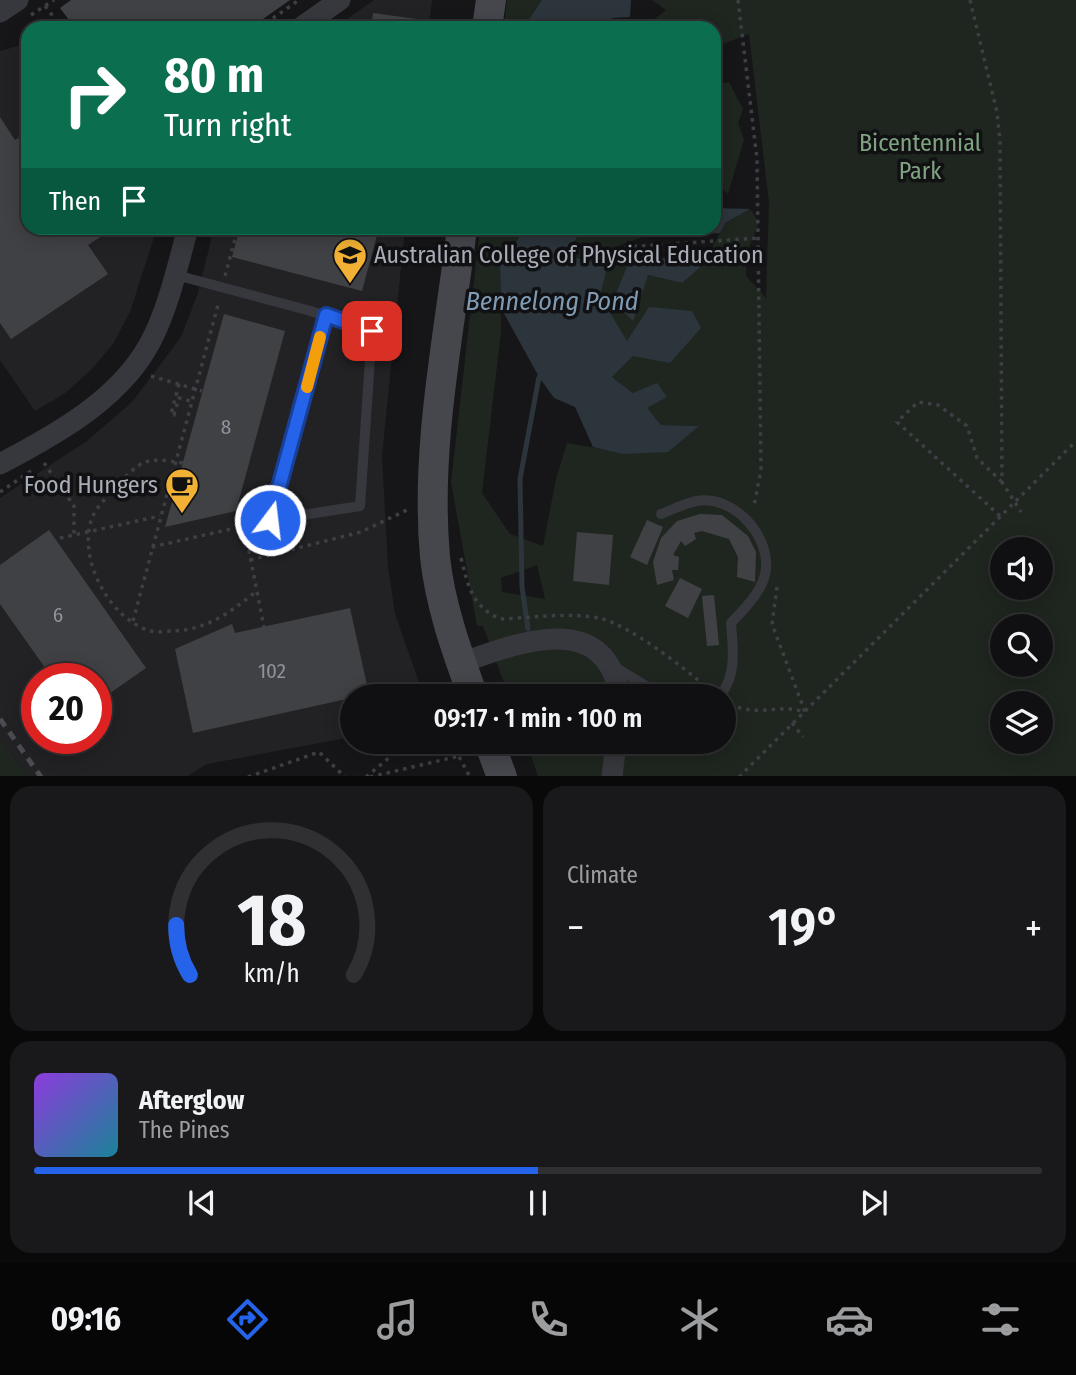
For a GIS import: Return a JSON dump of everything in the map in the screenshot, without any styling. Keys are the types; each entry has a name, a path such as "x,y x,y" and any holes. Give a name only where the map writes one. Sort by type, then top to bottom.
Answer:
{"street":[{"path":"0,12 17,0"},
{"path":"310,21 340,0"},
{"path":"489,21 491,0"},
{"path":"0,464 80,417 107,396 153,338 176,275 186,235"},
{"path":"461,235 437,426 433,502 436,559 445,610 469,684"},
{"path":"461,663 518,643 550,638 581,642 608,663 616,684"},
{"path":"494,754 502,776"}],"lane":[{"path":"176,275 326,315 372,331 360,506 270,520 326,315"},
{"path":"661,514 698,500 734,510 750,522 765,552 766,570 761,587 731,623 733,658 728,684"},
{"path":"608,663 643,684"}],"path":[{"path":"269,21 299,0"},
{"path":"738,0 757,159 761,469 753,504 760,514"},
{"path":"970,0 997,112 1000,141 1002,482"},
{"path":"45,6 57,21"},
{"path":"226,271 236,235"},
{"path":"594,256 619,254 626,247 758,238"},
{"path":"133,621 220,297"},
{"path":"148,376 202,391"},
{"path":"179,384 171,414 174,415 179,398 190,401"},
{"path":"1000,516 897,422 918,402 938,405 967,426 977,458 1002,482 1021,512"},
{"path":"739,776 1076,440"},
{"path":"183,463 162,459 143,462 128,472 91,519 91,568 104,594 133,621 151,632 188,630 217,622 257,591"},
{"path":"44,463 74,506 74,535"},
{"path":"250,560 361,533 410,509"},
{"path":"60,538 160,516"},
{"path":"152,547 244,526 264,627"},
{"path":"460,554 478,605 500,619 581,616 606,621 655,648 702,684"},
{"path":"778,583 772,624 805,712"},
{"path":"736,704 754,713 794,708 805,712"},
{"path":"792,723 803,737"},
{"path":"248,776 319,752 345,776"},
{"path":"368,776 394,754"},
{"path":"368,776 459,756 470,776"}],"shaded area":[{"path":"374,0 432,0 430,21 344,21"},
{"path":"21,45 21,235 155,235 130,312 113,344 91,370 64,394 35,411 0,360 0,51"},
{"path":"212,235 404,235 382,456 388,566 395,614 420,684 340,684 340,739 207,764 188,776 28,776 0,739 0,498 87,441 132,402 181,337 198,293"}],"green space":[{"path":"507,0 542,0 528,21 505,21"},
{"name":"Bicentennial Park","path":"652,0 1076,0 1076,776 538,776 530,754 736,754 736,684 505,684 483,626 477,626 451,482 479,235 520,235 500,266 501,332 482,493 510,534 543,546 556,479 567,443 596,448 698,426 661,425 633,393 612,377 633,356 600,296 566,255 579,235 643,237 607,250 628,264 614,301 648,275 682,283 703,265 725,223 750,209 759,222 746,255 746,276 766,298 769,203 749,34 723,44 721,53 721,21 652,21 666,10","holes":["537,565 545,599 502,592 501,578"]},
{"path":"729,82 743,109 738,123 744,140 728,194 721,187 721,84"},
{"path":"0,739 25,772 28,776 0,776"}],"water":[{"path":"542,0 631,0 630,17 612,18 613,21 528,21"},
{"path":"721,208 750,209 725,223 721,231"},
{"name":"Bennelong Pond","path":"520,235 579,235 566,255 607,267 600,296 627,341 649,307 692,311 701,328 670,363 633,356 612,377 633,393 657,383 667,397 647,408 661,425 699,426 668,452 623,454 593,447 575,407 554,398 539,377 501,308 500,266"},
{"path":"639,235 682,235 643,237"},
{"path":"699,257 703,265 682,283 648,275 633,321 613,301 628,264 647,259"}],"building":[{"path":"71,0 290,0 260,21 70,21 60,8"},
{"path":"373,13 417,19 417,21 372,21"},
{"path":"0,117 15,140 21,136 21,235 103,235 88,245 108,274 11,339 0,323"},
{"path":"238,235 377,235 362,291 232,257"},
{"path":"224,314 285,331 236,511 165,527"},
{"path":"700,514 722,515 748,536 756,552 755,582 737,577 738,557 729,539 702,531 694,533 696,539 685,546 681,541 673,555 679,557 678,570 672,570 674,580 657,585 653,562 661,538 677,521"},
{"path":"647,520 663,527 647,565 630,557"},
{"path":"49,530 146,668 112,692 112,663 42,663 0,604 0,565"},
{"path":"577,532 613,535 609,585 573,581"},
{"path":"680,578 702,589 688,618 665,606"},
{"path":"714,595 719,645 707,646 702,596"},
{"path":"350,608 367,684 340,684 340,700 193,733 175,649 232,624 235,633"}],"waterway":[{"path":"528,629 522,587 520,479 539,377"}],"railway":[{"path":"0,719 40,776"}],"slow traffic":[{"path":"307,387 320,337"}],"place":[{"name":"Australian College of Physical Education","path":"350,285"},
{"name":"Food Hungers","path":"182,515"}],"route":[{"path":"270,520 326,315 372,331"}]}
